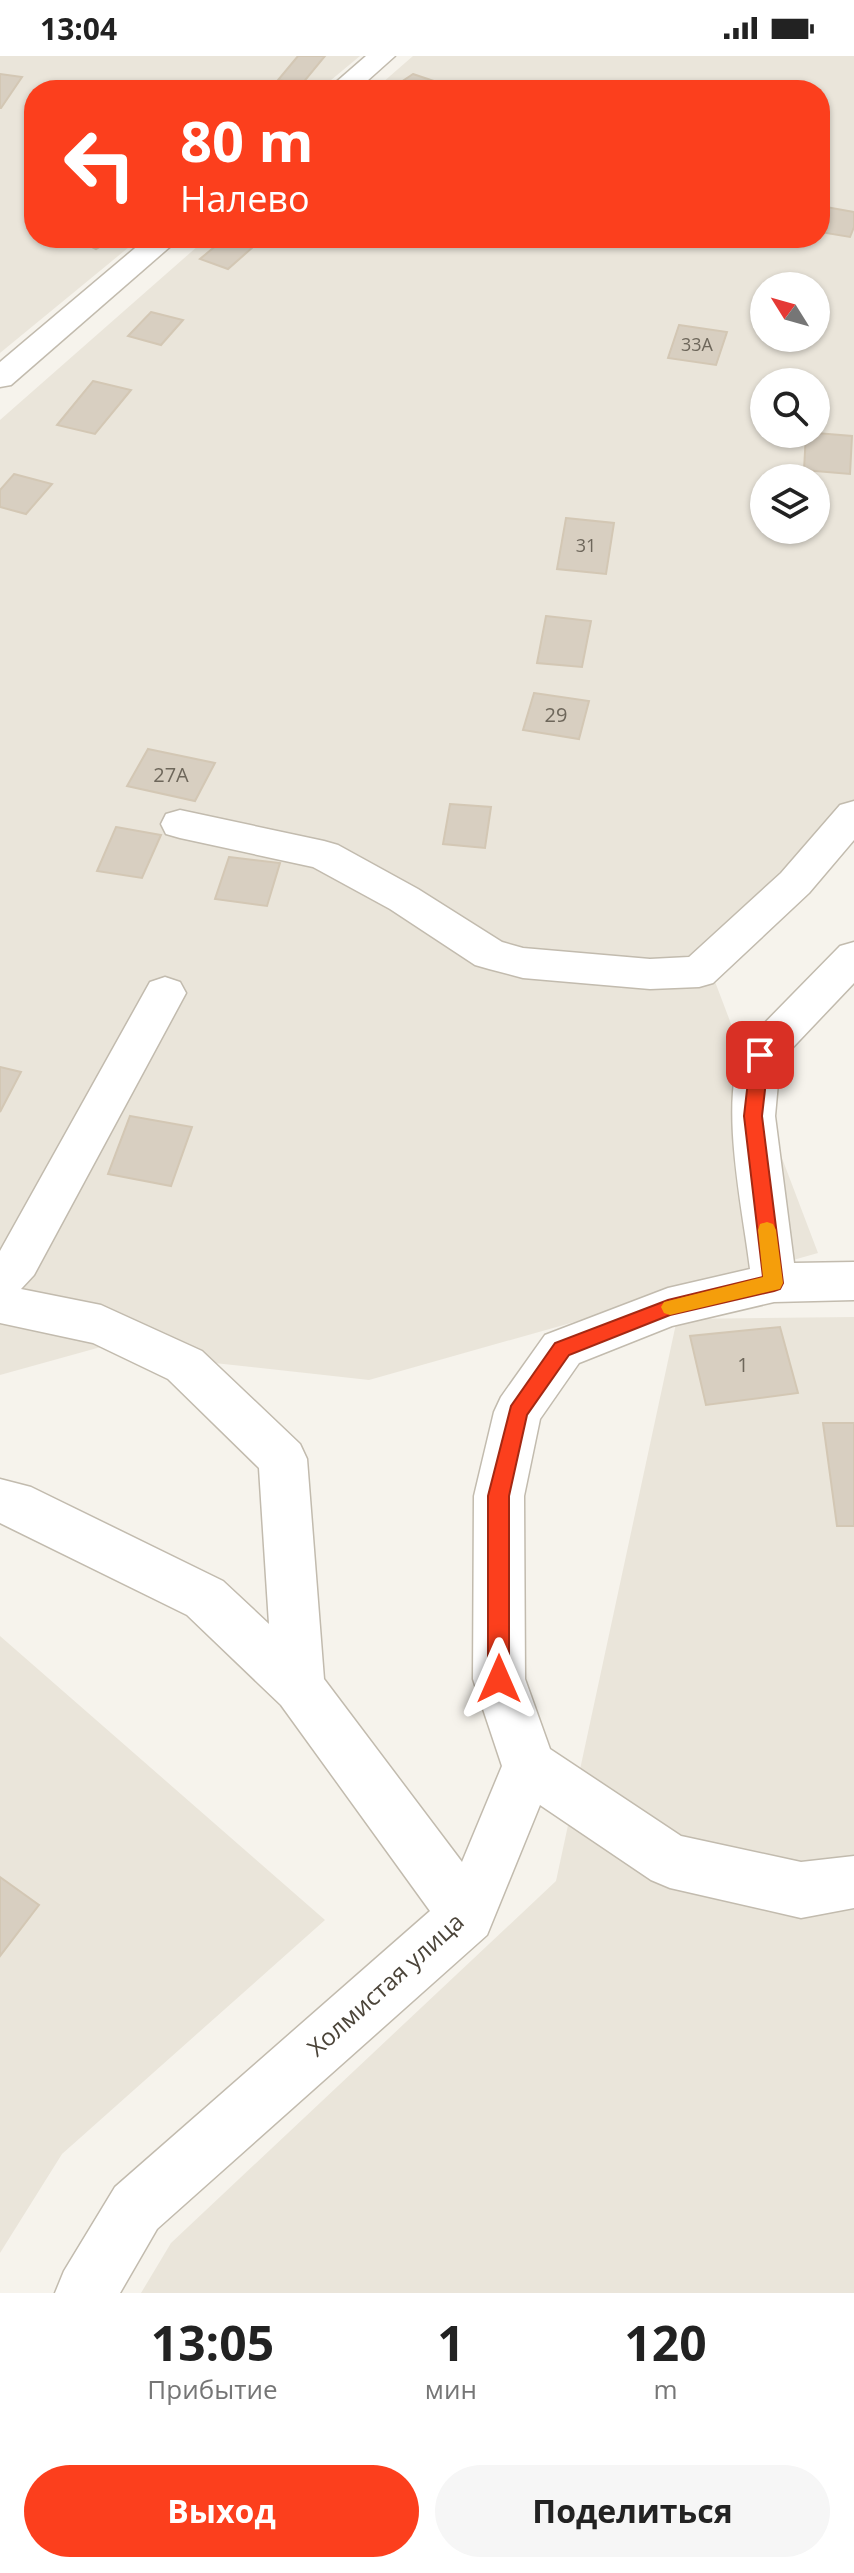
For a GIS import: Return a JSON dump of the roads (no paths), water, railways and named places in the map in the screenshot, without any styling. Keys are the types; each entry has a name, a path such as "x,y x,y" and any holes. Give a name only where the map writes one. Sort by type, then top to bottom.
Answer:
{"street":[{"path":"353,80 382,56"},
{"path":"0,378 153,248"},
{"path":"180,824 324,855 404,899 489,954 523,963 650,974 699,972 795,883 854,815"},
{"path":"774,1283 753,1116 760,1055 854,957"},
{"path":"0,1281 18,1262 165,993"},
{"path":"851,1882 801,1890 670,1861 529,1766 499,1679 499,1496 518,1412 562,1349 668,1308 774,1283 854,1281"},
{"path":"0,1304 101,1325 185,1365 283,1459 299,1687"},
{"path":"0,1501 14,1503 205,1598 299,1687 467,1915"},
{"name":"Холмистая улица","path":"86,2293 136,2208 467,1915 529,1766"}]}
